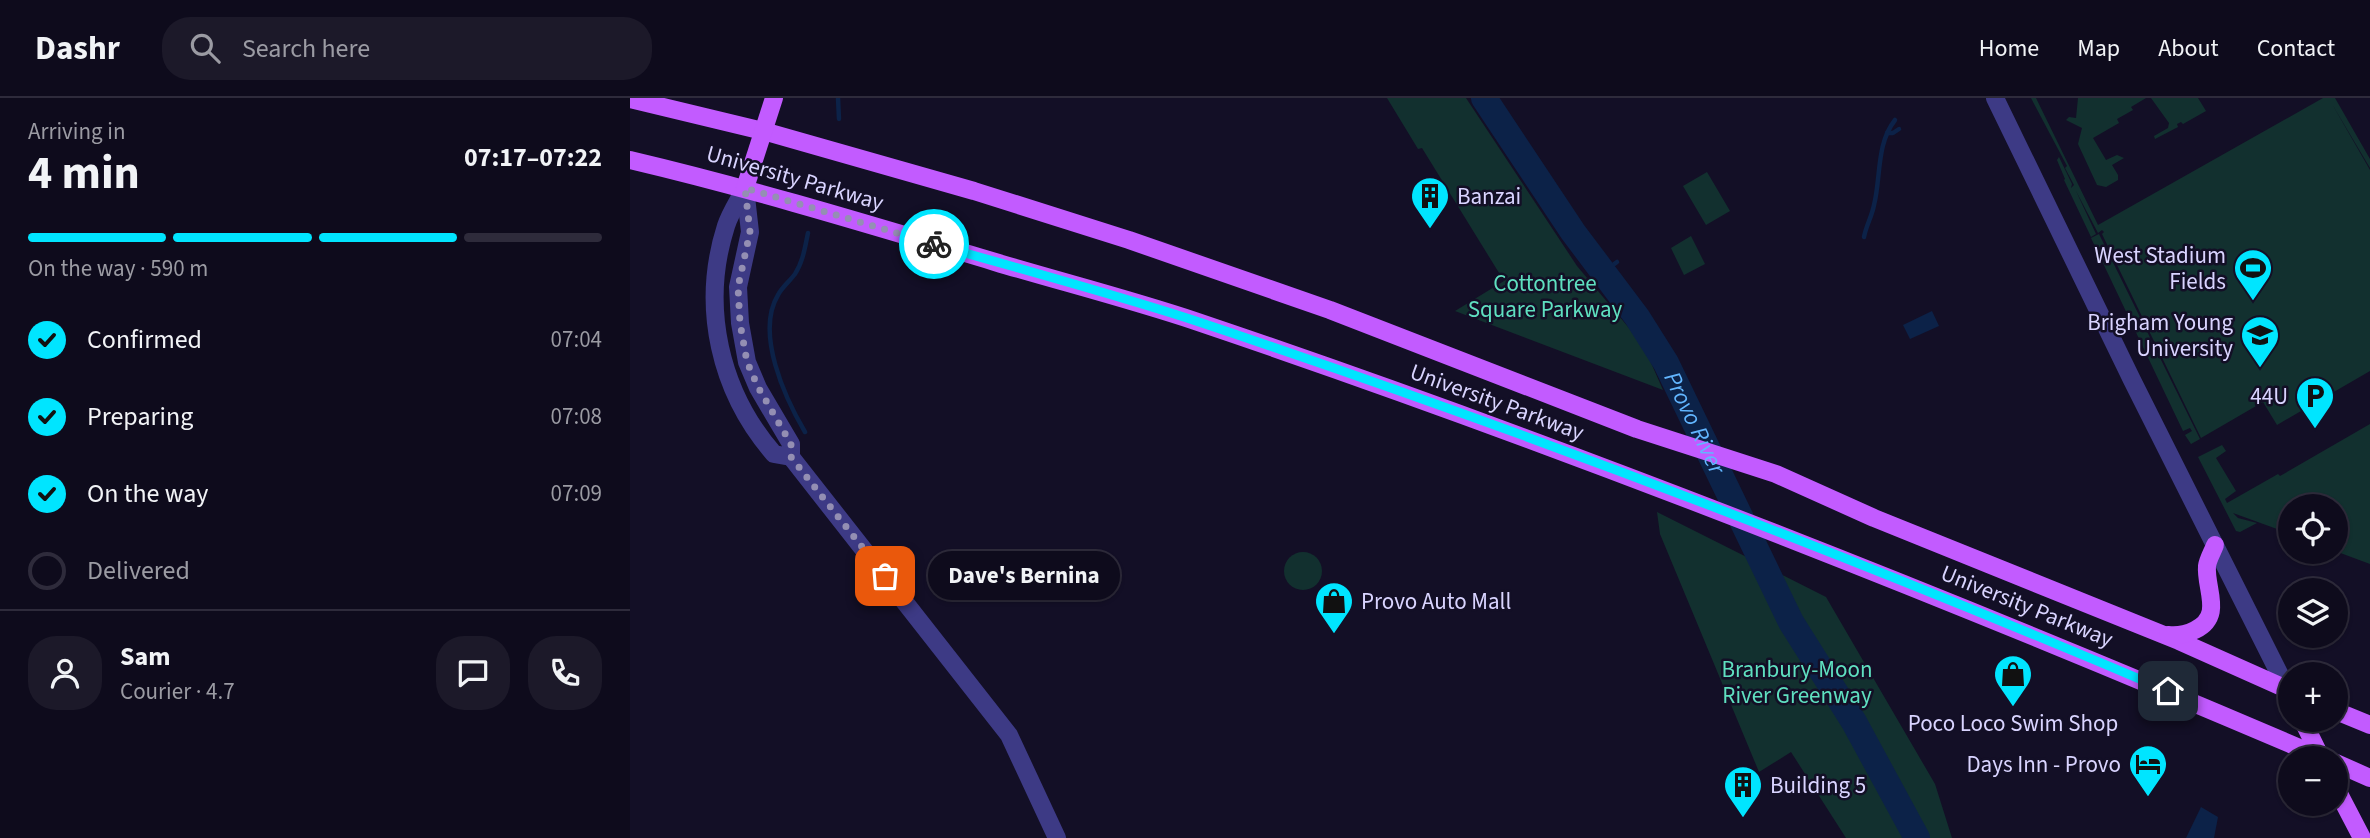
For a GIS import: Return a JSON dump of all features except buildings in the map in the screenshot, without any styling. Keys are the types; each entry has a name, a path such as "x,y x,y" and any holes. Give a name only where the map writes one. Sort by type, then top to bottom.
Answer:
{"main road":[{"path":"745,188 774,98"},
{"name":"University Parkway","path":"630,99 764,131 974,191 1167,253 1330,310 1637,429 1776,474 1874,518 2159,633 2278,687"},
{"name":"University Parkway","path":"630,160 745,188 1190,320 1668,490 2082,654 2295,746"},
{"path":"2159,633 2176,636 2197,629 2208,620 2213,603 2207,565 2215,545"},
{"path":"2348,716 2370,725"},
{"name":"University Parkway","path":"2348,769 2370,778"},
{"path":"2348,811 2362,838"}],"street":[{"path":"1994,98 2278,668"},
{"path":"745,188 726,226 719,262 715,313 720,343 729,381 745,416 774,454 791,457"},
{"path":"745,188 750,232 738,287 740,323 747,362 791,444 791,457 1009,735 1056,838"}],"green space":[{"name":"Cottontree Square Parkway","path":"1387,98 1466,98 1577,266 1629,328 1648,356 1663,390 1455,311 1504,281 1422,148 1418,149"},
{"name":"West Stadium Fields","path":"2031,98 2036,98 2098,225 2323,98 2335,98 2370,159 2370,168 2332,104 2370,170 2370,371 2277,425 2263,402 2201,438 2102,234 2104,232 2102,230 2098,233 2076,191 2096,234 2091,237 2064,180 2057,160 2059,157 2072,184 2071,188 2074,185 2065,168 2067,166"},
{"path":"2078,98 2146,98 2117,119 2119,123 2093,138 2106,160 2117,155 2124,158 2112,165 2118,180 2106,187 2097,185 2078,144 2082,128 2066,120 2069,117 2076,118"},
{"path":"2151,98 2198,98 2206,111 2183,124 2177,124 2178,127 2155,139 2154,136 2168,128 2169,123"},
{"path":"1707,172 1730,211 1706,225 1683,186"},
{"path":"2099,234 2200,439 2191,444 2185,435 2192,431 2190,428 2183,431 2091,238"},
{"path":"1691,236 1705,264 1684,275 1671,248"},
{"path":"2370,424 2370,564 2348,556 2348,494 2278,494 2278,529 2233,513 2238,518 2257,523 2240,532 2236,531 2198,457 2222,445 2226,451 2216,458 2236,491 2225,499 2227,503 2278,474 2280,476"},
{"name":"Branbury-Moon River Greenway","path":"1657,512 1826,597 1935,784 1952,838 1846,838 1791,752 1759,772 1660,534"},
{"path":"1303,552 1317,557 1322,571 1317,585 1303,590 1289,585 1284,571 1289,557"}],"water":[{"path":"1932,311 1939,326 1910,339 1903,325"},
{"path":"2201,807 2218,817 2214,838 2186,838"}],"waterway":[{"path":"838,98 839,119"},
{"name":"Provo River","path":"1484,98 1573,232 1637,317 1666,363 1791,622 1854,722 1917,838"},
{"path":"1864,237 1874,205 1885,140 1895,120"},
{"path":"1887,133 1899,129"},
{"path":"805,432 789,402 775,365 770,328 772,310 780,292 798,269 808,233"},
{"name":"Provo River","path":"1588,283 1617,262"}],"way so far":[{"path":"885,576 791,457 791,444 775,419 747,362 740,323 738,287 750,232 745,188 934,244"}],"place":[{"name":"Banzai","path":"1430,230"},
{"name":"West Stadium Fields","path":"2253,302"},
{"name":"Brigham Young University","path":"2260,369"},
{"name":"44U","path":"2315,430"},
{"name":"Dave's Bernina","path":"885,576"},
{"name":"Provo Auto Mall","path":"1334,635"},
{"name":"Poco Loco Swim Shop","path":"2013,708"},
{"name":"Days Inn - Provo","path":"2148,798"},
{"name":"Building 5","path":"1743,819"}],"route":[{"path":"934,244 1190,320 1467,417 1817,548 2168,691"}]}
